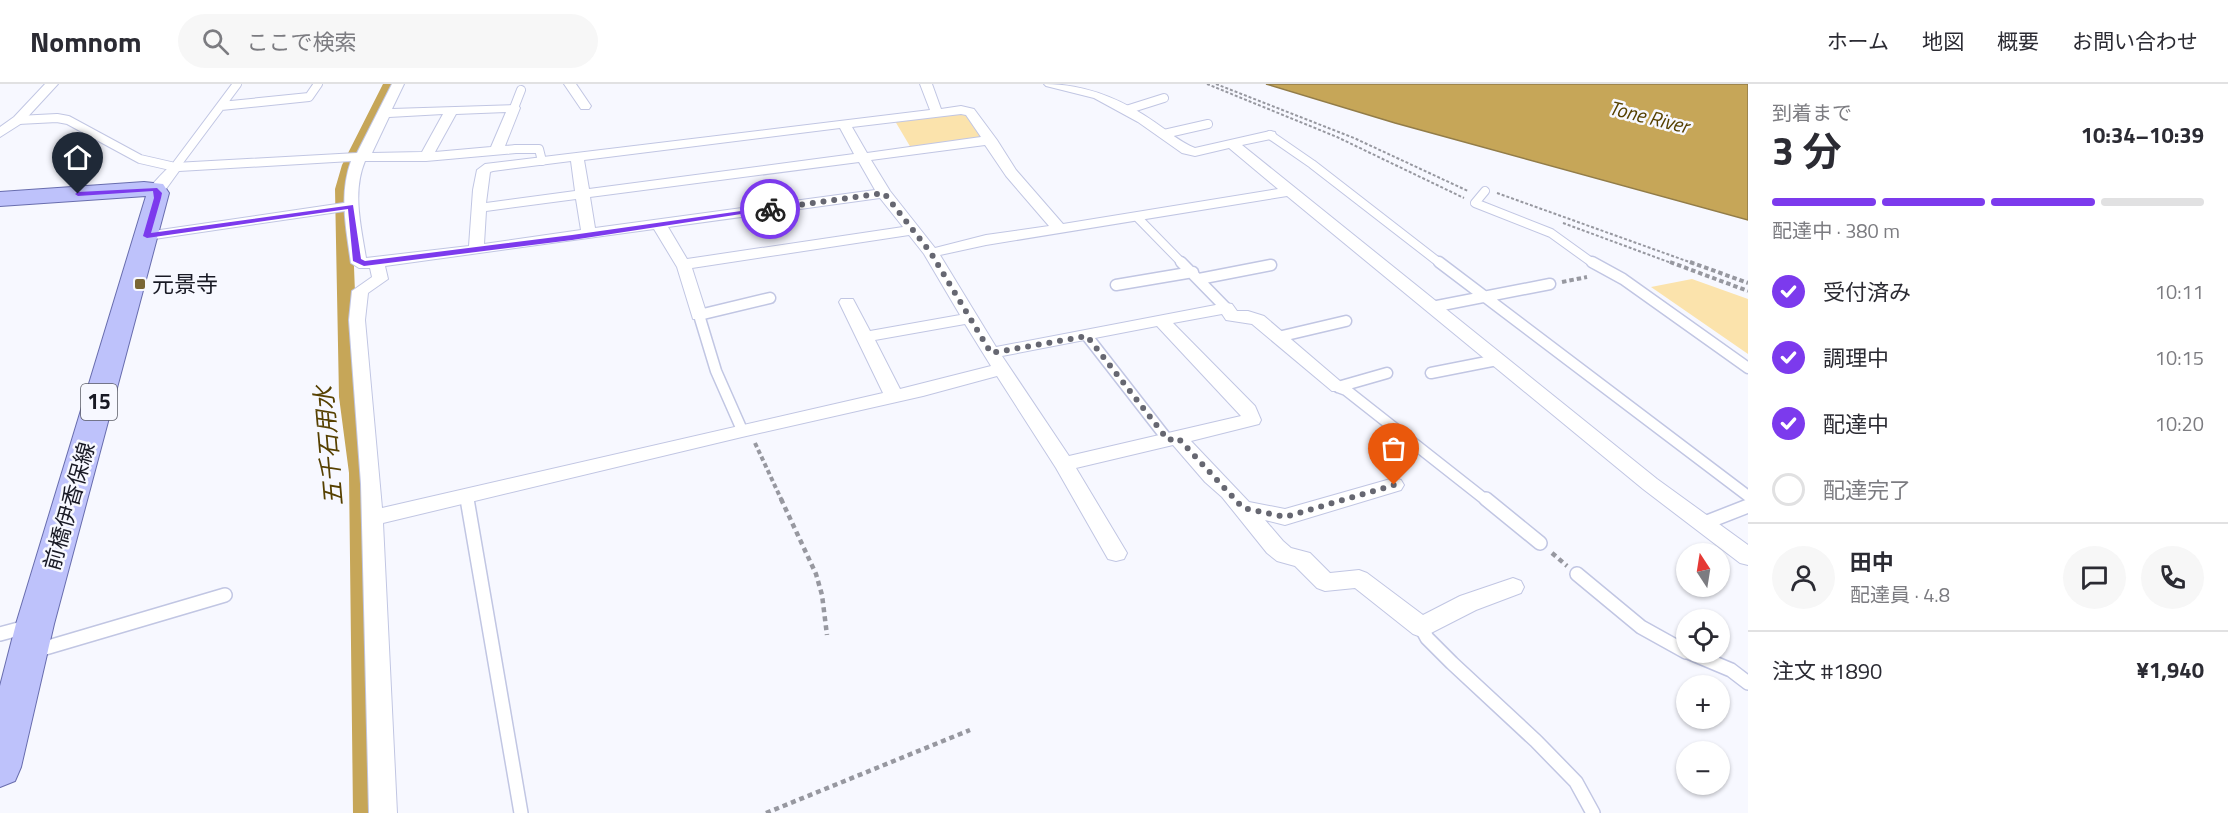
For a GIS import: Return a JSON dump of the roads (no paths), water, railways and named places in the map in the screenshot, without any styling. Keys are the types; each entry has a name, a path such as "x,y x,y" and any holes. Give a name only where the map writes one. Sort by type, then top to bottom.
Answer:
{"main road":[{"path":"0,199 155,189"},
{"name":"前橋伊香保線","path":"0,766 34,624 158,198 155,189"}],"street":[{"path":"0,133 16,121 52,84"},
{"path":"398,84 363,157 358,161 352,179 351,206 357,261 364,264 884,193"},
{"path":"570,84 585,106"},
{"path":"926,84 937,113"},
{"path":"1050,84 1098,95 1126,110 1187,150 1195,152 1270,135"},
{"path":"384,112 514,108 496,151"},
{"path":"426,157 452,110"},
{"path":"476,250 480,190 484,170 577,156 961,110 969,112 1011,173 1059,230"},
{"path":"0,123 16,121"},
{"path":"844,125 884,193 931,253 996,361 1064,464 1116,553"},
{"path":"479,208 990,140"},
{"path":"1232,144 1497,360 1702,524 1748,557"},
{"path":"155,189 161,186 175,167 363,157 426,157 516,149"},
{"path":"577,156 589,235"},
{"path":"931,253 986,240 1137,218 1289,191"},
{"path":"659,224 681,263 685,264 914,230"},
{"path":"377,263 380,279 360,291 357,320 373,518 383,813"},
{"path":"685,264 684,268 699,315"},
{"path":"847,302 894,396"},
{"path":"373,518 894,396 996,361 1087,336 1226,308 1232,316 1248,316 1258,320 1338,387"},
{"path":"863,337 969,318"},
{"path":"1064,464 1252,420 1248,410 1162,322"},
{"path":"1173,439 1243,508 1275,547 1285,555 1302,559 1325,582 1359,579 1421,627 1468,603 1513,586"},
{"path":"1243,508 1285,517 1394,485"}],"lane":[{"path":"16,121 57,118 68,120 140,159 175,167 237,84"},
{"path":"221,106 309,97 318,84"},
{"path":"514,108 521,90"},
{"path":"1126,110 1164,98"},
{"path":"1164,134 1208,124"},
{"path":"1270,135 1312,164 1748,496"},
{"path":"516,149 539,149 542,161"},
{"path":"1485,191 1475,203 1551,233 1603,270 1623,279 1748,368"},
{"path":"147,236 351,206"},
{"path":"1137,218 1226,308"},
{"path":"1116,285 1271,265"},
{"path":"1432,307 1550,284"},
{"path":"745,430 716,370 699,315 770,298"},
{"path":"1278,337 1346,321"},
{"path":"1087,336 1173,439"},
{"path":"1431,373 1497,360"},
{"path":"1338,387 1387,372"},
{"path":"1338,387 1346,390 1540,543"},
{"path":"467,497 521,813"},
{"path":"1702,524 1748,506"},
{"path":"1577,574 1641,627 1676,646"},
{"path":"27,653 225,595"},
{"path":"0,634 34,624"},
{"path":"1421,627 1427,638 1576,782 1593,813"},
{"path":"1714,663 1731,670 1748,683"}],"water":[{"name":"Tone River","path":"1266,84 1748,84 1748,220 1395,123"}],"waterway":[{"name":"五千石用水","path":"368,813 360,473 349,397 343,189 349,165 389,84"}],"place":[{"name":"元景寺","path":"140,284"}]}
